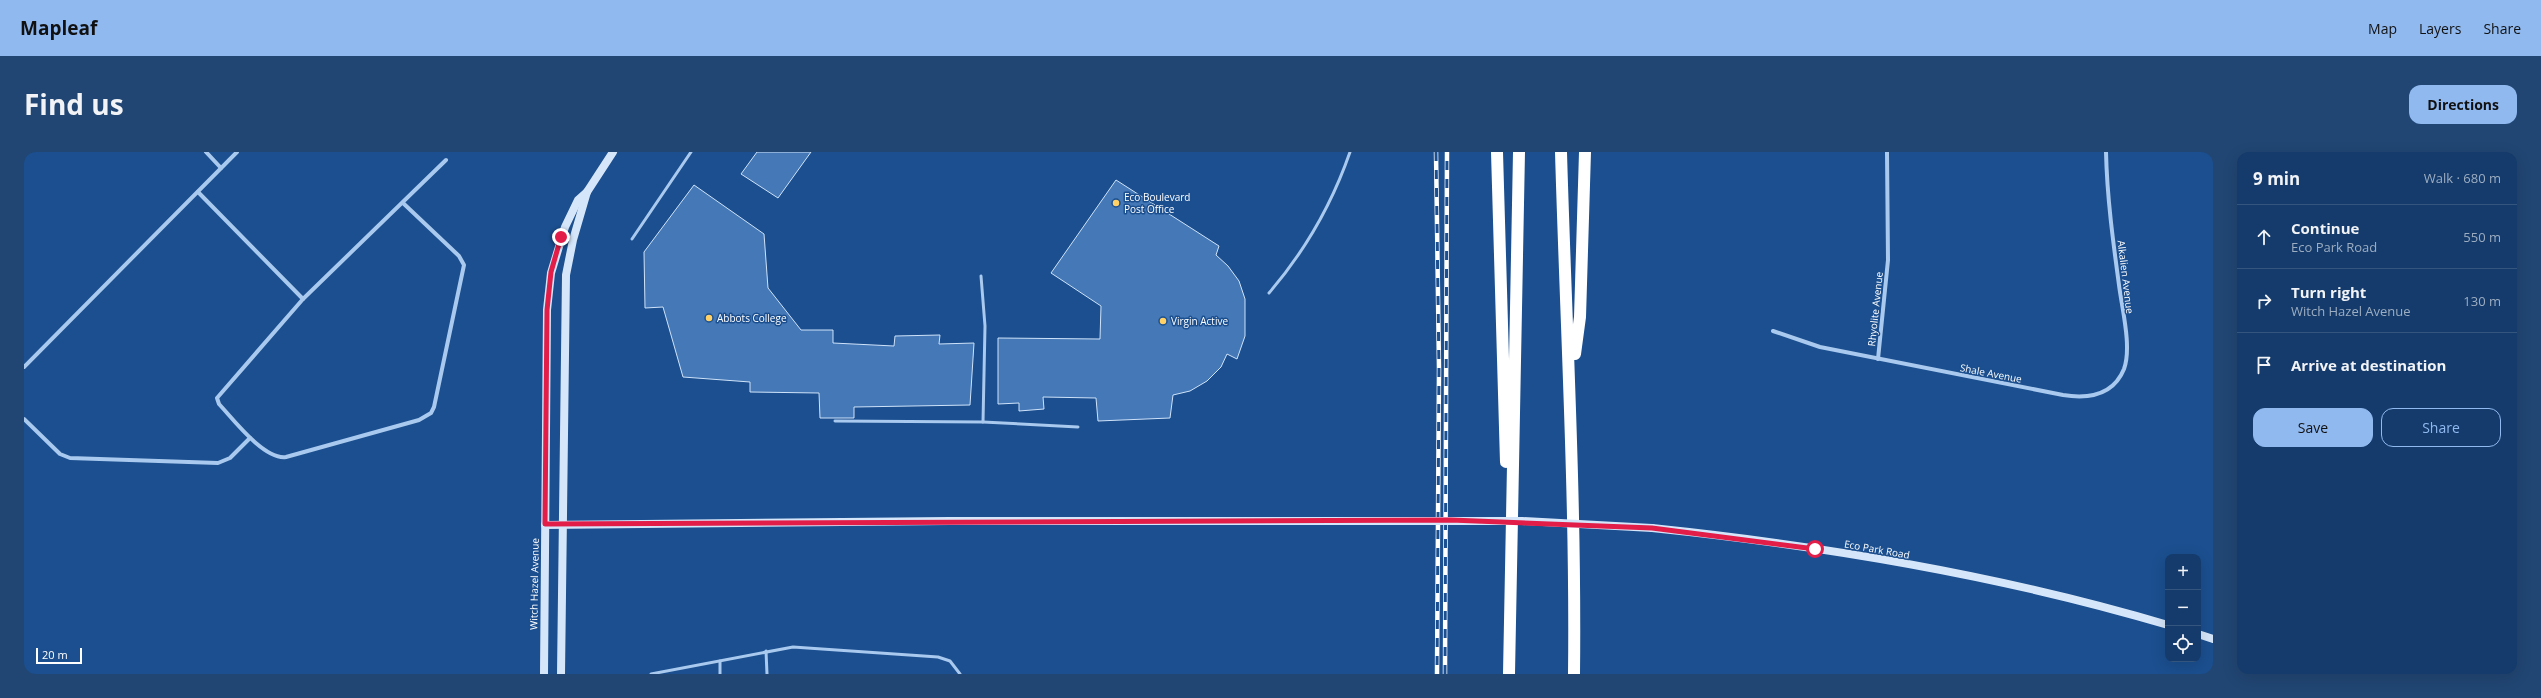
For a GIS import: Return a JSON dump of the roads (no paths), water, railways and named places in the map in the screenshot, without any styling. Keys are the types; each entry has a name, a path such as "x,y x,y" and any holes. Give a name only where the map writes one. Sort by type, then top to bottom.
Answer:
{"highway":[{"path":"1497,152 1510,597"},
{"path":"1509,674 1519,152"},
{"path":"1561,152 1570,373 1575,595 1574,674"},
{"path":"1570,373 1580,317 1585,152"}],"street":[{"path":"206,152 220,168"},
{"path":"24,367 237,152"},
{"name":"Witch Hazel Avenue","path":"544,674 547,310 550,286 556,254 564,227 578,200 587,192 613,152"},
{"name":"Rhyolite Avenue","path":"1773,331 1820,347 1878,359 1888,260 1887,152"},
{"name":"Alkalien Avenue","path":"2101,394 2120,377 2127,352 2111,224 2106,152"},
{"path":"403,203 459,256 464,265 437,398 431,413 419,420 281,458 273,456 250,438 219,404 217,398 304,299 446,160"},
{"path":"198,192 304,299"},
{"name":"Witch Hazel Avenue","path":"561,674 566,275 573,240 587,192"},
{"name":"Shale Avenue","path":"1878,359 2080,398 2101,394"},
{"path":"24,419 60,454 70,458 218,463 230,458 250,438"},
{"name":"Eco Park Road","path":"545,524 949,521 1522,521 1652,528 1860,556 2031,590 2165,624"},
{"path":"2201,635 2213,639"}],"lane":[{"path":"632,239 691,152"},
{"path":"1269,294 1298,257 1326,209 1350,152"},
{"path":"981,276 985,326 983,422"},
{"path":"835,421 983,422 1078,427"},
{"path":"650,674 793,647 938,657 950,661 960,674"},
{"path":"766,651 767,674"},
{"path":"720,661 720,674"}],"railway":[{"path":"1436,152 1439,369 1437,674"},
{"path":"1445,674 1447,152"}],"place":[{"name":"Eco Boulevard Post Office","path":"1116,203"},
{"name":"Abbots College","path":"709,318"},
{"name":"Virgin Active","path":"1163,321"}]}
